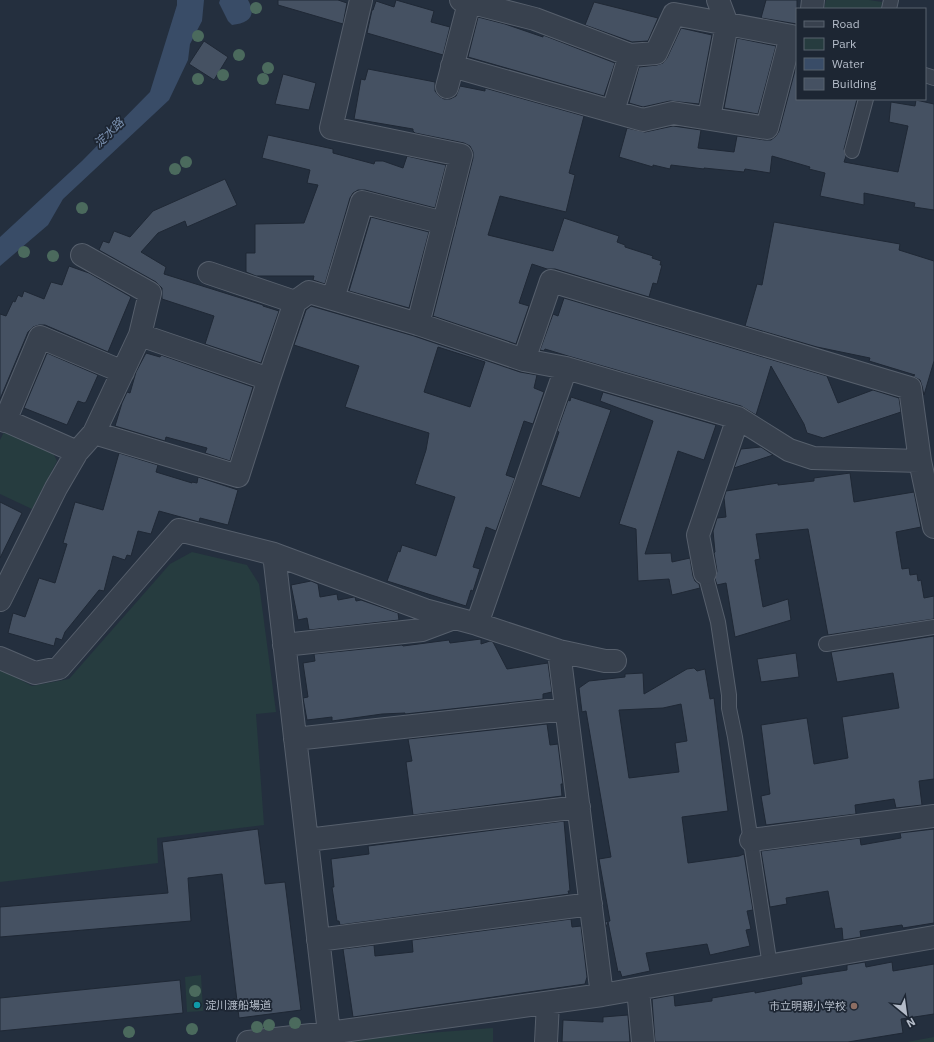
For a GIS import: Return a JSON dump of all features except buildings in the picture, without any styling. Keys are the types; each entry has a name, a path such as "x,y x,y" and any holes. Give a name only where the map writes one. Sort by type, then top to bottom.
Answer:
{"street":[{"path":"361,0 331,128 461,155 418,324"},
{"path":"709,118 727,24 718,0"},
{"path":"446,87 452,66 465,1 535,19 630,55 656,54 674,14 794,36 767,128 674,113 643,120 452,66"},
{"path":"613,111 630,55"},
{"path":"333,299 362,202 444,223"},
{"path":"0,600 56,488 77,452 94,433 140,335 150,292 82,255"},
{"path":"209,273 295,302"},
{"path":"524,360 551,281 910,388 920,460 934,527"},
{"path":"94,433 238,476 268,379 295,302 309,292 418,324 524,360 566,368 738,418 789,450 814,458 920,460"},
{"path":"140,335 268,379"},
{"path":"77,452 3,419 40,337 123,372"},
{"path":"477,624 566,368"},
{"path":"705,573 698,535 738,418"},
{"path":"0,658 35,673 59,668 179,530 274,554 425,610 477,624 559,651 605,661 614,661"},
{"path":"274,554 329,1033"},
{"path":"284,645 422,630 454,618"},
{"path":"559,651 602,995"},
{"path":"295,739 566,709"},
{"path":"307,840 579,807"},
{"path":"750,840 934,816"},
{"path":"318,940 590,904"},
{"path":"248,1042 329,1033 602,995 934,937"},
{"path":"638,989 643,1042"},
{"path":"546,1042 548,1003"}],"lane":[{"path":"852,151 866,100"},
{"path":"705,573 718,622 729,695 729,708 735,737 770,966"},
{"path":"826,644 934,627"}],"green space":[{"path":"826,0 869,0 882,2 881,8 824,8"},
{"path":"5,430 51,449 57,461 32,509 0,494 0,440"},
{"path":"192,552 247,565 259,584 276,712 256,714 264,825 157,838 158,863 0,882 0,671 2,670 32,686 69,679 170,564"},
{"path":"201,975 203,1011 187,1012 185,977"},
{"path":"493,1028 493,1042 311,1042"},
{"path":"934,1037 934,1042 907,1042"}],"water":[{"path":"177,0 204,0 202,21 190,44 188,60 169,100 63,199 48,225 0,266 0,237 82,161 150,92 177,5"},
{"path":"220,0 248,0 252,10 250,18 238,24 232,25 228,21 219,3"}],"place":[{"name":"淀川渡船場道","path":"197,1005"},
{"name":"市立明親小学校","path":"854,1006"}],"water label":[{"name":"淀水路","path":"109,133"}]}
